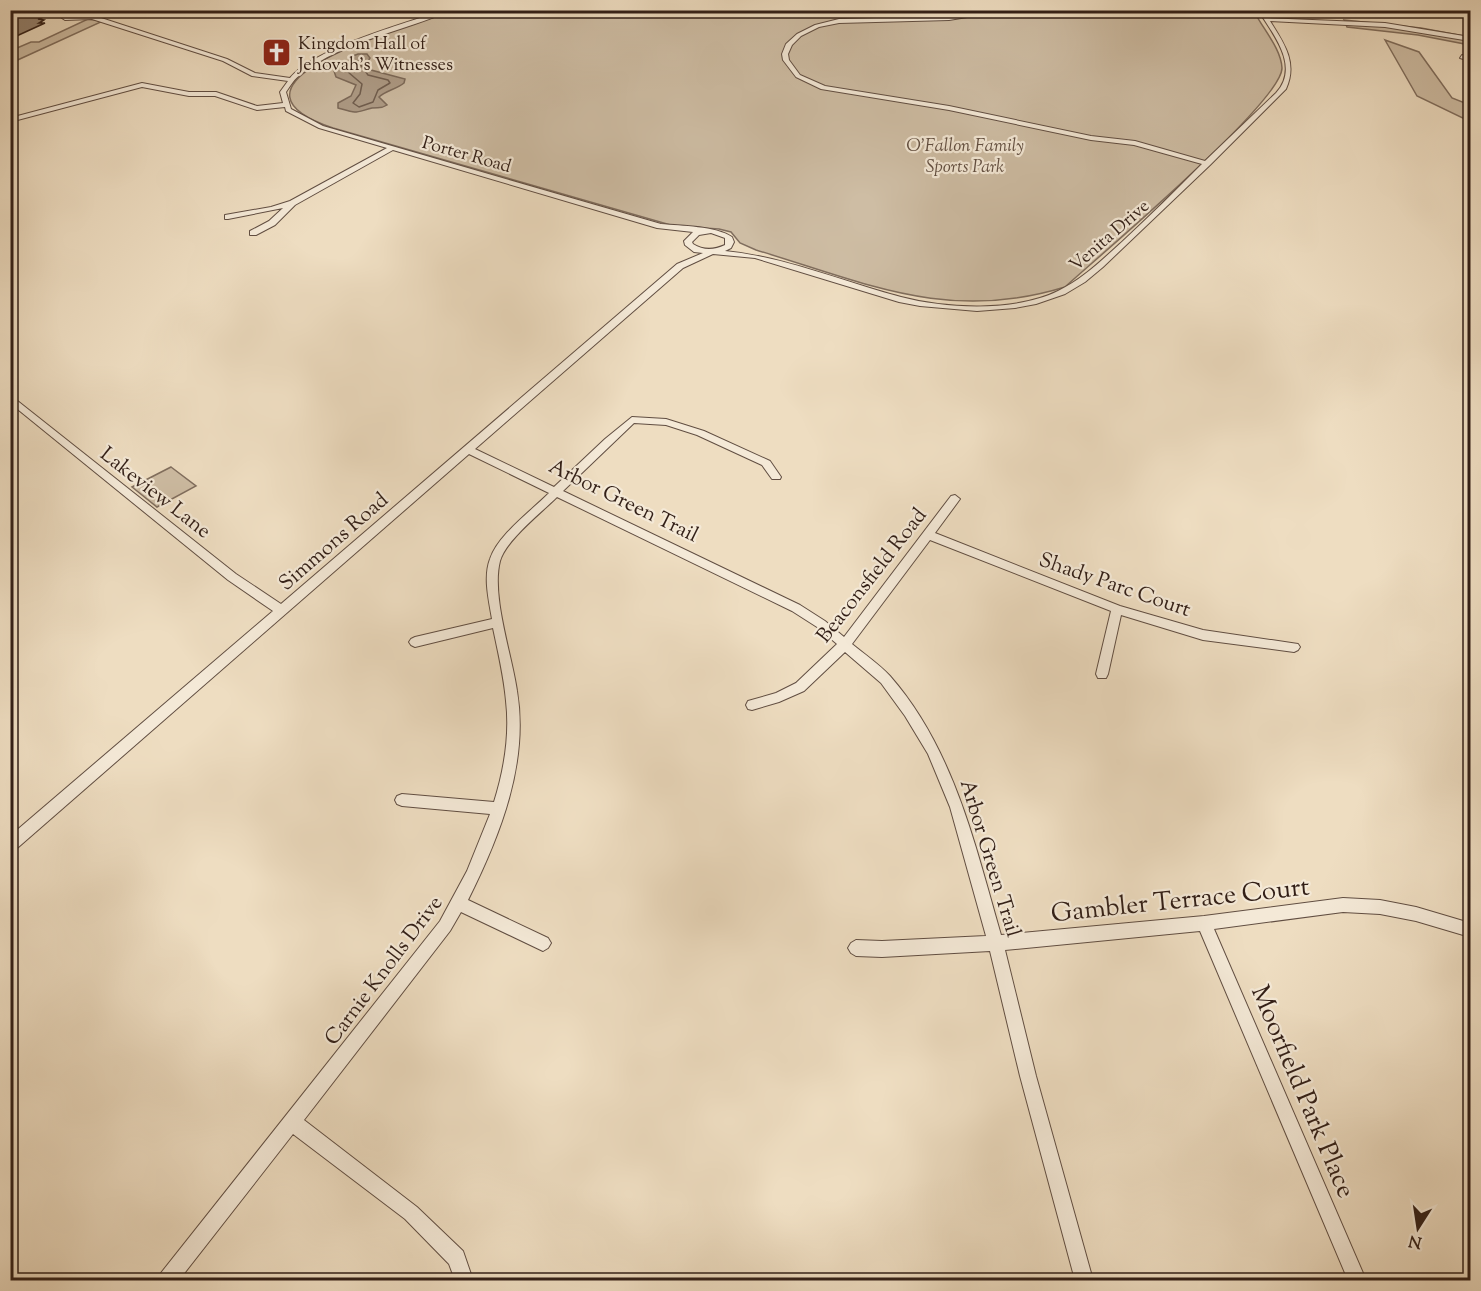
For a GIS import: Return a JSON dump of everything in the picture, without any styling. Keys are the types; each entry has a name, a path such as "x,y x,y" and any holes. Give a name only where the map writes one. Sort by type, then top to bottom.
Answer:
{"street":[{"path":"52,10 65,18 93,17"},
{"path":"81,10 93,17 225,60 254,75 290,80"},
{"path":"411,10 433,16"},
{"path":"10,120 142,85 152,85 189,94 216,94 256,108 285,105 282,98 283,92 290,80 311,62 449,10"},
{"path":"1007,10 965,17 857,19 824,24 803,32 788,45 786,60 798,76 823,88 960,110 1091,138 1135,144 1208,164"},
{"name":"Venita Drive","path":"689,243 697,250 756,256 902,300 925,304 978,308 1029,303 1060,293 1088,277 1276,97 1290,77 1289,58 1260,10"},
{"path":"844,92 808,76 796,66 794,53 807,36 825,28 879,19"},
{"path":"1265,19 1384,25 1470,39"},
{"path":"1462,57 1470,59"},
{"name":"Porter Road","path":"285,105 296,116 310,124 660,226 705,231"},
{"path":"228,217 292,203 392,148"},
{"path":"253,233 272,223 292,203"},
{"name":"Porter Road","path":"660,226 689,243"},
{"path":"689,243 693,235 705,231"},
{"name":"Venita Drive","path":"705,231 724,234 730,242 756,256"},
{"name":"Simmons Road","path":"10,845 680,266 728,246 730,242"},
{"name":"Simmons Road","path":"680,266 689,243"},
{"name":"Lakeview Lane","path":"10,398 232,577 282,611"},
{"name":"Carnie Knolls Drive","path":"168,1281 404,981 459,903 478,863 498,809 512,757 514,706 493,583 495,559 513,533 632,420 648,418 667,421 766,464 776,477"},
{"name":"Arbor Green Trail","path":"468,450 557,490 796,608 821,624 885,679 933,751 957,807 996,943 1028,1076 1084,1281"},
{"name":"Beaconsfield Road","path":"752,705 779,698 800,687 845,644 955,499"},
{"name":"Shady Parc Court","path":"928,535 1117,609 1203,634 1294,646"},
{"path":"1102,674 1117,609"},
{"path":"415,642 499,622"},
{"path":"402,800 498,809"},
{"path":"459,903 543,943"},
{"name":"Gambler Terrace Court","path":"856,948 882,949 996,943 1343,905 1380,907 1407,912 1470,930"},
{"name":"Moorfield Park Place","path":"1204,922 1357,1281"},
{"path":"293,1123 411,1213 456,1258 464,1281"}],"green space":[{"name":"O'Fallon Family Sports Park","path":"454,10 1254,11 1275,46 1282,68 1274,86 1222,144 1149,213 1065,287 1023,297 983,301 945,300 871,286 756,250 740,243 731,232 674,226 333,128 298,110 290,92 302,74 329,57 364,41"},
{"path":"88,19 103,21 11,63 10,51 31,42 39,42"},
{"path":"1344,20 1421,28 1470,37 1470,45 1418,35 1347,27"},
{"path":"1385,40 1419,52 1452,98 1470,105 1470,128 1465,119 1417,96"},
{"path":"171,467 196,486 157,507 132,487"}],"water":[{"path":"367,54 370,58 366,64 371,70 405,79 404,83 379,97 387,105 356,112 338,108 338,103 351,96 356,85 336,77 334,71 348,62 350,57"}],"building":[{"path":"18,11 37,13 32,15 44,17 38,19 44,20 39,23 45,23 10,39 10,13"}],"place":[{"name":"Kingdom Hall of Jehovah's Witnesses","path":"277,53"}]}
